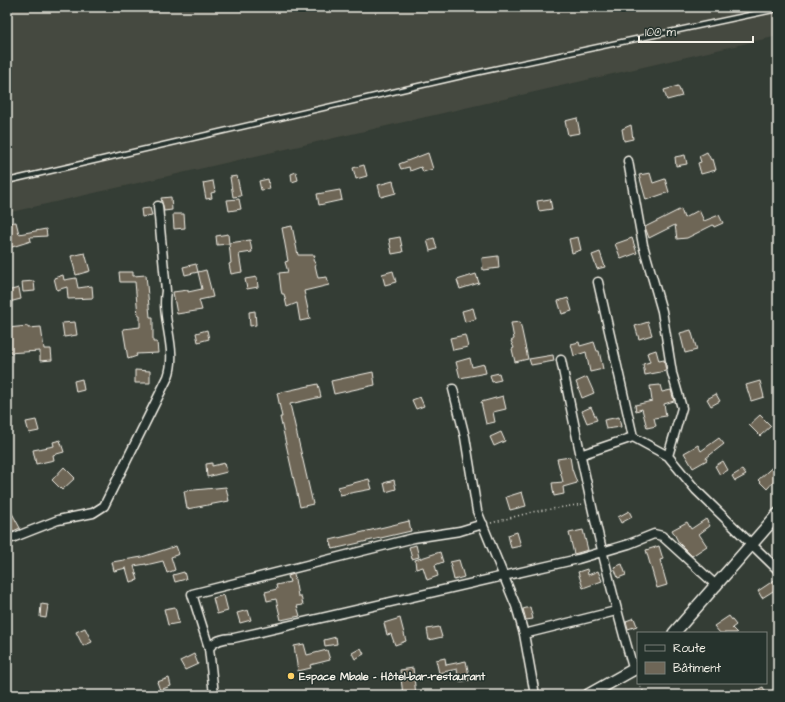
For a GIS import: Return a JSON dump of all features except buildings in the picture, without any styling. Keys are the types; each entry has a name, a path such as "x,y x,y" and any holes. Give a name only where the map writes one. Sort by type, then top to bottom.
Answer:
{"street":[{"path":"628,162 643,245 662,312 672,373 682,408 668,456"},
{"path":"7,540 58,520 93,514 104,506 168,376 172,360 165,305 166,291 158,206"},
{"path":"598,282 634,438"},
{"path":"561,360 580,455 616,611 636,669 588,695"},
{"path":"453,389 465,437 477,511 504,576 524,634 535,695"},
{"path":"580,455 634,438 668,456 696,490 751,546 778,570"},
{"path":"675,632 717,586 778,514"},
{"path":"214,695 209,648 192,594 414,538 460,531 483,524"},
{"path":"209,648 212,643 220,640 504,576 603,552 658,534 717,586"},
{"path":"524,634 616,611"}],"lane":[{"path":"7,181 468,75 778,9"}],"path":[{"path":"483,524 532,512 591,503"},
{"path":"639,684 644,695"}],"shaded area":[{"path":"7,7 778,7 778,36 7,213"}],"place":[{"name":"Espace Mbale - Hôtel-bar-restaurant","path":"291,676"}]}
